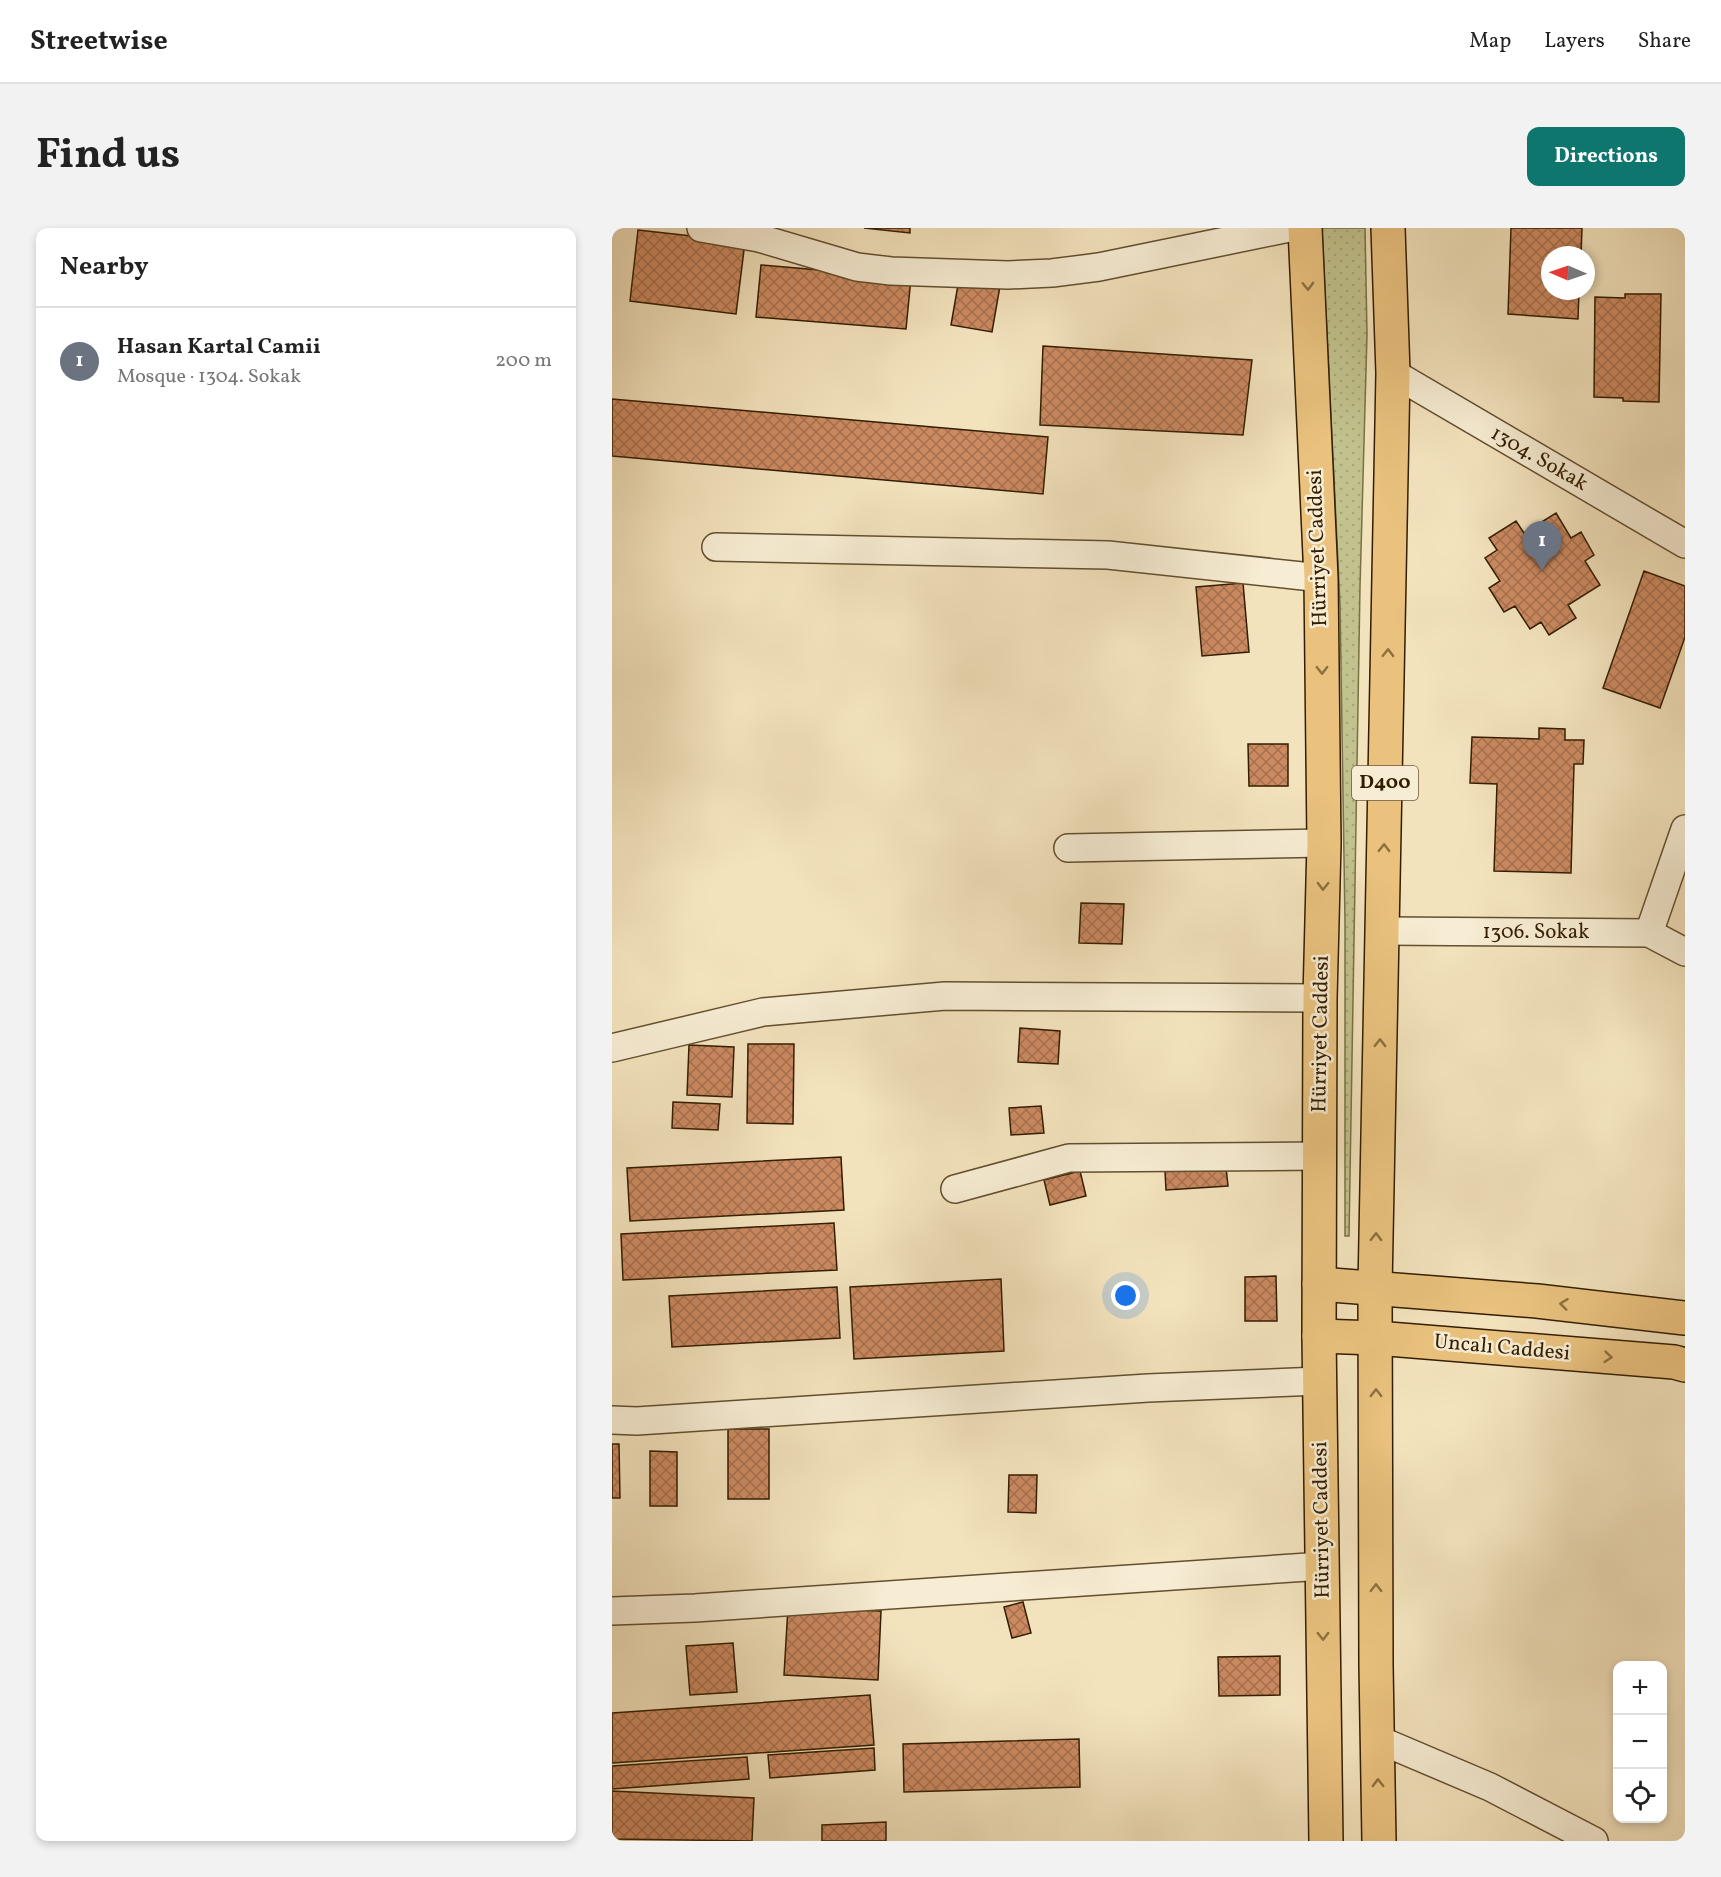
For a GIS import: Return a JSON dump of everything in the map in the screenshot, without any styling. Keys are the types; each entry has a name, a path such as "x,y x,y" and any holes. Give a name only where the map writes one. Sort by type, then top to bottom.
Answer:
{"main road":[{"name":"Hürriyet Caddesi","path":"1305,228 1321,578 1324,843 1320,998 1319,1381 1326,1841"},
{"name":"D400","path":"1376,1338 1375,1288 1393,373 1388,228"},
{"path":"1319,1284 1537,1301 1685,1318"},
{"name":"Uncalı Caddesi","path":"1319,1336 1376,1338 1674,1362 1685,1365"},
{"path":"1376,1338 1379,1841"}],"street":[{"path":"701,228 759,238 857,267 891,271 1008,275 1052,273 1099,267 1289,228"},
{"name":"1304. Sokak","path":"1393,373 1685,544"},
{"path":"716,547 1108,555 1321,578"},
{"path":"1649,933 1685,829"},
{"path":"1068,848 1324,843"},
{"name":"1306. Sokak","path":"1382,931 1649,933 1685,952"},
{"path":"612,1048 763,1012 945,996 1320,998"},
{"path":"955,1189 1069,1158 1319,1156"},
{"path":"612,1420 637,1421 1148,1388 1319,1381"},
{"path":"612,1611 695,1608 1323,1566"},
{"path":"1377,1739 1490,1787 1594,1841"}],"green space":[{"path":"1322,228 1365,228 1367,334 1360,587 1349,1236 1345,1236 1345,922 1340,604"}],"building":[{"path":"864,228 910,228 910,233"},
{"path":"1511,228 1582,228 1581,246 1541,246 1541,300 1579,300 1578,319 1508,314"},
{"path":"638,230 745,242 736,314 630,301"},
{"path":"761,265 911,278 906,329 756,317"},
{"path":"959,279 1000,286 992,332 951,325"},
{"path":"1625,294 1661,294 1659,402 1594,397 1595,297 1625,298"},
{"path":"1043,346 1252,360 1243,435 1040,425"},
{"path":"612,399 1048,437 1043,494 612,456"},
{"path":"1556,513 1571,538 1581,532 1594,555 1585,561 1600,585 1568,605 1576,618 1549,635 1541,622 1530,629 1515,606 1504,612 1489,588 1500,581 1485,558 1497,550 1489,538 1516,521 1524,533"},
{"path":"1644,571 1685,586 1685,637 1660,708 1603,688"},
{"path":"1243,583 1249,652 1202,656 1196,587"},
{"path":"1539,728 1565,729 1565,740 1584,740 1583,764 1574,764 1571,873 1494,871 1497,784 1470,783 1472,737 1539,739"},
{"path":"1248,744 1288,744 1288,786 1249,786"},
{"path":"1081,903 1124,904 1122,944 1079,943"},
{"path":"1020,1028 1060,1031 1058,1064 1018,1062"},
{"path":"748,1044 794,1044 793,1124 747,1123"},
{"path":"689,1045 734,1047 732,1097 687,1095"},
{"path":"673,1102 720,1104 718,1130 672,1128"},
{"path":"1041,1106 1044,1133 1011,1135 1009,1108"},
{"path":"841,1157 844,1210 630,1221 627,1168"},
{"path":"1226,1167 1228,1186 1166,1190 1165,1171"},
{"path":"1080,1171 1086,1196 1050,1205 1044,1180"},
{"path":"834,1223 837,1270 623,1280 621,1234"},
{"path":"1276,1276 1277,1321 1245,1321 1245,1277"},
{"path":"1001,1279 1004,1351 854,1359 850,1287"},
{"path":"837,1287 840,1338 672,1347 669,1296"},
{"path":"728,1429 769,1429 769,1499 728,1499"},
{"path":"612,1444 619,1444 620,1498 612,1498"},
{"path":"650,1451 677,1452 677,1506 650,1506"},
{"path":"1009,1475 1037,1475 1036,1513 1008,1512"},
{"path":"1023,1602 1031,1633 1012,1638 1004,1607"},
{"path":"788,1607 881,1611 878,1680 784,1675"},
{"path":"733,1643 737,1692 690,1695 686,1646"},
{"path":"1280,1656 1280,1695 1219,1696 1218,1657"},
{"path":"870,1695 874,1745 612,1763 612,1713"},
{"path":"1079,1739 1080,1787 904,1792 903,1744"},
{"path":"874,1748 875,1770 770,1778 768,1755"},
{"path":"747,1757 749,1779 612,1789 612,1766"},
{"path":"612,1791 754,1798 752,1841 612,1839"},
{"path":"886,1822 886,1841 822,1841 822,1825"}],"place":[{"name":"Hasan Kartal Camii","path":"1542,571"}]}
